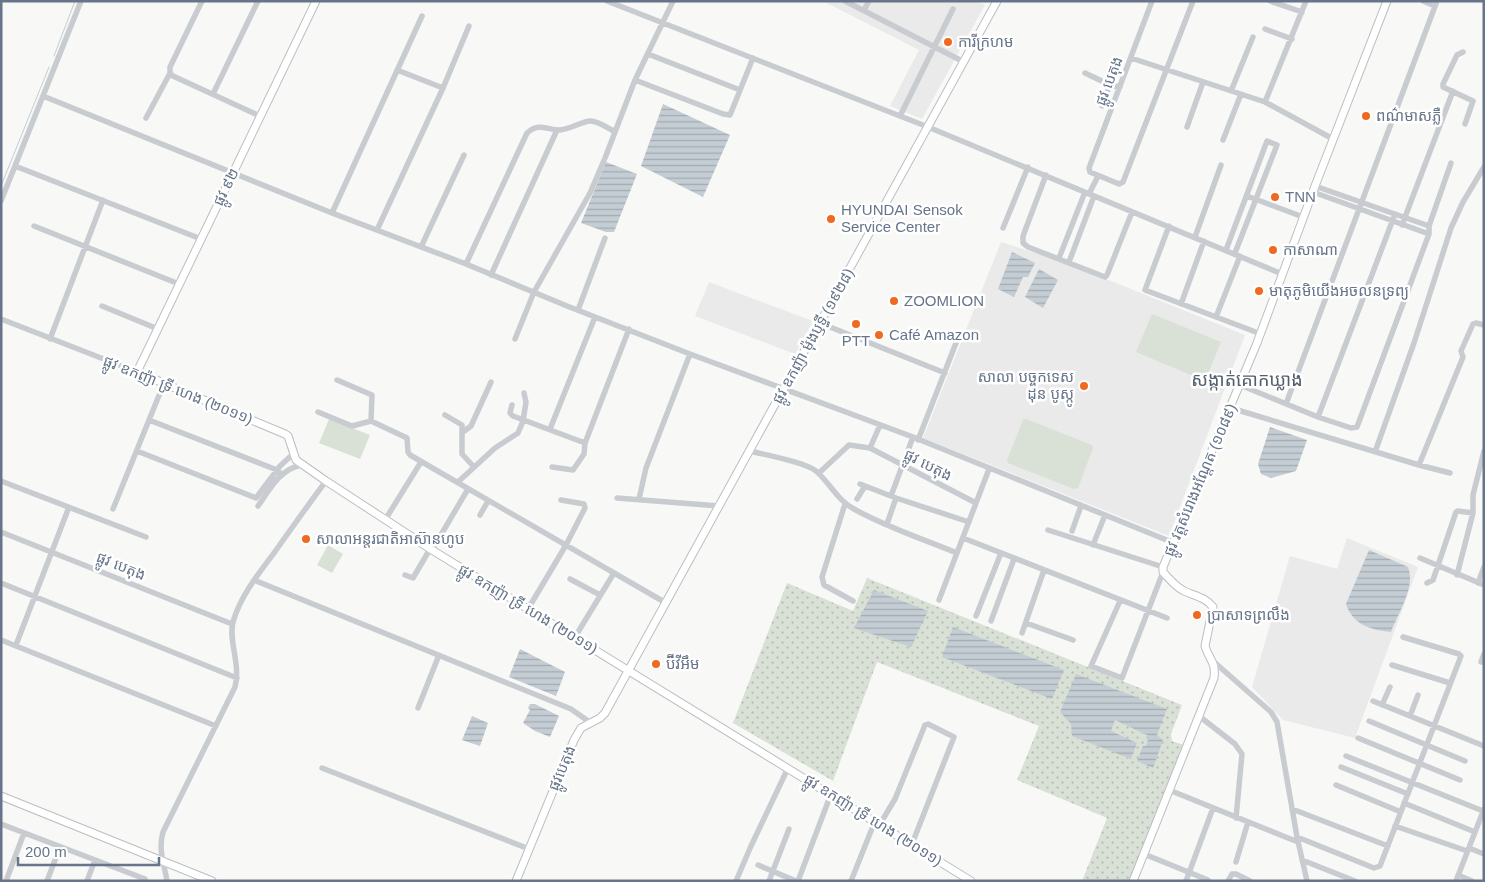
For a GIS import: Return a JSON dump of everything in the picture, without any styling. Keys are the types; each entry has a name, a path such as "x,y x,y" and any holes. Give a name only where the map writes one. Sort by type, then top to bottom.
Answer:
{"main road":[{"name":"ផ្លូវ ៩២","path":"137,372 316,1"},
{"name":"ផ្លូវ វត្តសំរោងអណ្ដែត (១០៨៩)","path":"1164,569 1261,334 1303,217 1386,1"},
{"name":"ផ្លូវ ឧកញ៉ា ម៉ុងឫទ្ធី (១៩២៨)","path":"629,671 964,62 995,2"},
{"name":"ផ្លូវ ឧកញ៉ា ទ្រី ហេង (២០១១)","path":"137,372 285,434 288,436 293,454 300,465 431,550 971,881"},
{"path":"1133,881 1214,678 1213,661 1205,646 1212,607 1202,598 1182,591 1164,569"},
{"name":"ផ្លូវបេតុង","path":"516,881 574,740 581,728 600,718 605,713 629,671"},
{"path":"1,796 212,881"}],"street":[{"path":"1,201 81,1"},
{"path":"146,118 170,73 170,67 202,1"},
{"path":"213,94 258,1"},
{"path":"608,1 1028,167 1282,274"},
{"path":"515,339 534,292 590,193 635,80 673,1"},
{"path":"845,1 964,62"},
{"path":"864,10 869,1"},
{"name":"ផ្លូវ បេតុង","path":"1098,176 1089,170 1152,1"},
{"path":"1059,258 1098,176 1120,184 1123,182 1192,1"},
{"path":"1270,1 1302,12"},
{"path":"1265,102 1306,1"},
{"path":"1286,404 1436,4 1423,1"},
{"path":"900,116 953,9"},
{"path":"332,213 422,16"},
{"path":"377,230 443,88 469,26"},
{"path":"1265,28 1292,39"},
{"path":"1231,90 1253,37"},
{"path":"1463,52 1457,55 1443,86 1473,101 1465,124"},
{"path":"648,54 740,90"},
{"path":"635,80 730,115 752,58"},
{"path":"1131,58 1265,102 1333,139"},
{"path":"397,70 443,88"},
{"path":"170,73 260,116"},
{"path":"1084,73 1110,85 1120,87"},
{"path":"1187,127 1204,82"},
{"path":"1102,106 1110,85"},
{"path":"1402,225 1453,92"},
{"path":"1223,140 1240,94"},
{"path":"43,96 595,317 916,439 1174,543"},
{"path":"466,264 527,133 532,128 568,129 587,120 615,132"},
{"path":"491,275 557,130"},
{"path":"1216,317 1276,145 1267,141 1226,250"},
{"path":"422,247 464,155"},
{"path":"1240,386 1318,417 1351,428 1357,428 1429,234 1428,226 1450,163"},
{"path":"15,166 201,239"},
{"path":"1195,237 1221,166"},
{"path":"1002,228 1028,167"},
{"path":"1375,452 1414,343 1451,228 1463,202 1484,167"},
{"path":"1046,175 1023,236 1023,243 1105,277 1132,212"},
{"path":"1314,189 1362,202 1428,226"},
{"path":"1314,189 1360,209 1429,234"},
{"path":"1069,262 1089,194"},
{"path":"1246,196 1303,217"},
{"path":"50,339 103,200"},
{"path":"1318,417 1395,214"},
{"path":"34,226 179,284"},
{"path":"1169,226 1145,290 1261,334"},
{"path":"578,310 605,238"},
{"path":"1181,304 1204,240"},
{"path":"102,306 158,328"},
{"path":"550,429 595,317"},
{"name":"ផ្លូវ ឧកញ៉ា ទ្រី ហេង (២០១១)","path":"1,319 137,372"},
{"path":"1419,465 1463,357 1462,351 1473,324 1476,322 1484,325"},
{"path":"820,323 945,373"},
{"path":"552,467 573,470 584,454 585,443 629,329"},
{"path":"887,524 902,466 945,373 956,343"},
{"path":"639,499 646,468 690,354"},
{"path":"337,380 372,395 371,421"},
{"path":"463,432 471,426 491,382"},
{"path":"114,509 164,383"},
{"path":"458,482 495,448 518,433 523,421 526,402 524,393"},
{"path":"512,405 510,413 513,416 585,443"},
{"path":"1231,408 1450,473"},
{"path":"318,412 352,426 371,421 407,438 408,452 421,462 666,603"},
{"path":"445,415 460,423 463,427 462,454 474,467"},
{"path":"149,420 279,472"},
{"path":"818,473 849,445 870,448 880,425"},
{"name":"ផ្លូវ បេតុង","path":"870,448 976,503"},
{"path":"137,451 256,498 293,454"},
{"path":"750,451 809,467 818,473 845,504 874,520 957,553"},
{"path":"1457,575 1473,513 1473,495 1484,451"},
{"path":"385,520 421,462"},
{"path":"258,506 279,472 300,465"},
{"path":"939,600 989,469"},
{"path":"1,480 146,537"},
{"path":"167,881 160,843 163,832 238,678 232,624 241,602 254,580 326,481"},
{"path":"857,500 863,485 969,522"},
{"path":"405,575 413,578 468,489"},
{"path":"617,498 719,506"},
{"path":"528,609 566,545 585,506 584,504 561,500"},
{"path":"480,515 488,501"},
{"path":"845,504 822,577 824,585 853,602"},
{"path":"1072,531 1081,506"},
{"path":"16,646 69,507"},
{"path":"1427,583 1433,580 1456,512 1473,513"},
{"path":"1093,545 1104,515"},
{"path":"1048,530 1164,569 1122,678 1091,666 1120,601"},
{"name":"ផ្លូវ បេតុង","path":"1,532 232,624"},
{"path":"962,538 1167,618"},
{"path":"976,616 1001,553"},
{"path":"991,621 1014,558"},
{"path":"1420,558 1481,584 1484,567"},
{"path":"1022,633 1044,570"},
{"path":"575,637 614,573"},
{"path":"570,579 600,595"},
{"path":"254,580 570,709 591,722"},
{"path":"1,584 238,678"},
{"path":"1026,623 1073,640"},
{"path":"1169,790 1236,818 1374,868 1380,866 1461,656 1402,637"},
{"path":"1,640 216,726"},
{"path":"1481,662 1484,654"},
{"path":"418,708 439,655"},
{"path":"1213,661 1266,708 1277,722 1307,881"},
{"path":"1392,665 1450,683"},
{"path":"1382,705 1390,687"},
{"path":"1410,716 1418,695"},
{"path":"1373,701 1484,746"},
{"path":"1199,716 1235,744 1242,754 1236,818"},
{"path":"1369,721 1465,761"},
{"path":"850,881 877,822 895,799 924,725 928,724 954,737 955,740 912,844"},
{"path":"1358,738 1460,780"},
{"path":"1346,756 1483,810 1482,821 1475,832 1457,878 1472,881"},
{"path":"1341,767 1408,794"},
{"path":"322,768 529,849"},
{"path":"736,881 788,768"},
{"path":"1336,785 1401,812"},
{"path":"758,865 797,881 831,794"},
{"path":"1404,803 1475,832"},
{"path":"1186,881 1213,808"},
{"path":"1292,809 1388,846"},
{"path":"1236,862 1248,822"},
{"path":"1,824 145,879"},
{"path":"1396,826 1484,854"},
{"path":"768,881 789,829"},
{"path":"6,881 24,833"},
{"path":"47,881 60,847"},
{"path":"1144,854 1208,880"},
{"path":"86,881 95,860"},
{"path":"1302,860 1354,881"},
{"path":"126,881 130,873"},
{"path":"1228,881 1232,874 1236,874 1250,881"}],"shaded area":[{"path":"823,1 977,1 985,5 922,119 890,106 919,50"},
{"path":"663,104 730,135 703,197 641,166"},
{"path":"606,162 637,174 614,232 606,232 581,223"},
{"name":"សាលា បច្ចកទេស ដុន បូស្កូ","path":"1001,242 1069,264 1245,335 1169,536 923,438"},
{"path":"1012,252 1035,263 1028,277 1023,277 1014,297 998,289"},
{"path":"1039,269 1058,280 1043,308 1025,297"},
{"path":"709,282 813,321 795,354 695,316"},
{"path":"1152,314 1221,342 1205,381 1136,352"},
{"path":"329,419 370,435 360,459 319,443"},
{"path":"1026,419 1092,445 1093,448 1078,488 1074,489 1008,463 1007,460 1023,420"},
{"path":"1270,427 1307,440 1296,471 1271,478 1261,474 1258,464"},
{"path":"1347,538 1418,567 1355,738 1283,720 1252,687 1290,556 1337,569"},
{"path":"328,545 343,554 332,573 317,565"},
{"path":"1369,550 1408,567 1410,583 1408,591 1391,632 1370,628 1358,622 1346,604"},
{"path":"867,578 1182,705 1171,734 1172,741 1184,745 1130,881 1082,881 1107,818 1017,780 1039,726 877,662 833,781 733,723 787,583 853,611"},
{"path":"874,590 928,611 911,647 854,628"},
{"path":"953,627 1064,670 1052,699 942,657"},
{"path":"520,649 565,672 556,696 509,677"},
{"path":"1076,674 1167,709 1157,735 1163,740 1153,768 1137,761 1143,746 1146,746 1149,736 1115,720 1111,731 1137,743 1131,759 1072,736 1071,724 1060,712"},
{"path":"530,704 535,704 559,716 550,737 535,731 523,723 530,710 528,708"},
{"path":"472,716 488,723 480,746 462,740"}],"waterway":[{"path":"54,56 75,1"},
{"path":"1,186 49,67"}],"place":[{"name":"ការីក្រហម","path":"948,42"},
{"name":"ពណ៌មាសភ្លឺ","path":"1366,116"},
{"name":"TNN","path":"1275,197"},
{"name":"HYUNDAI Sensok Service Center","path":"831,219"},
{"name":"កាសាណា","path":"1273,250"},
{"name":"មាតុភូមិយើងអចលនទ្រព្យ","path":"1259,291"},
{"name":"ZOOMLION","path":"894,301"},
{"name":"PTT","path":"856,324"},
{"name":"Café Amazon","path":"879,335"},
{"name":"សាលា បច្ចកទេស ដុន បូស្កូ","path":"1084,386"},
{"name":"សាលាអន្ដរជាតិអាស៊ានហូប","path":"306,539"},
{"name":"ប្រាសាទព្រលឹង","path":"1197,615"},
{"name":"ប៊ីវីអឹម","path":"656,664"}],"district":[{"name":"សង្កាត់គោកឃ្លាង","path":"1247,380"}]}
